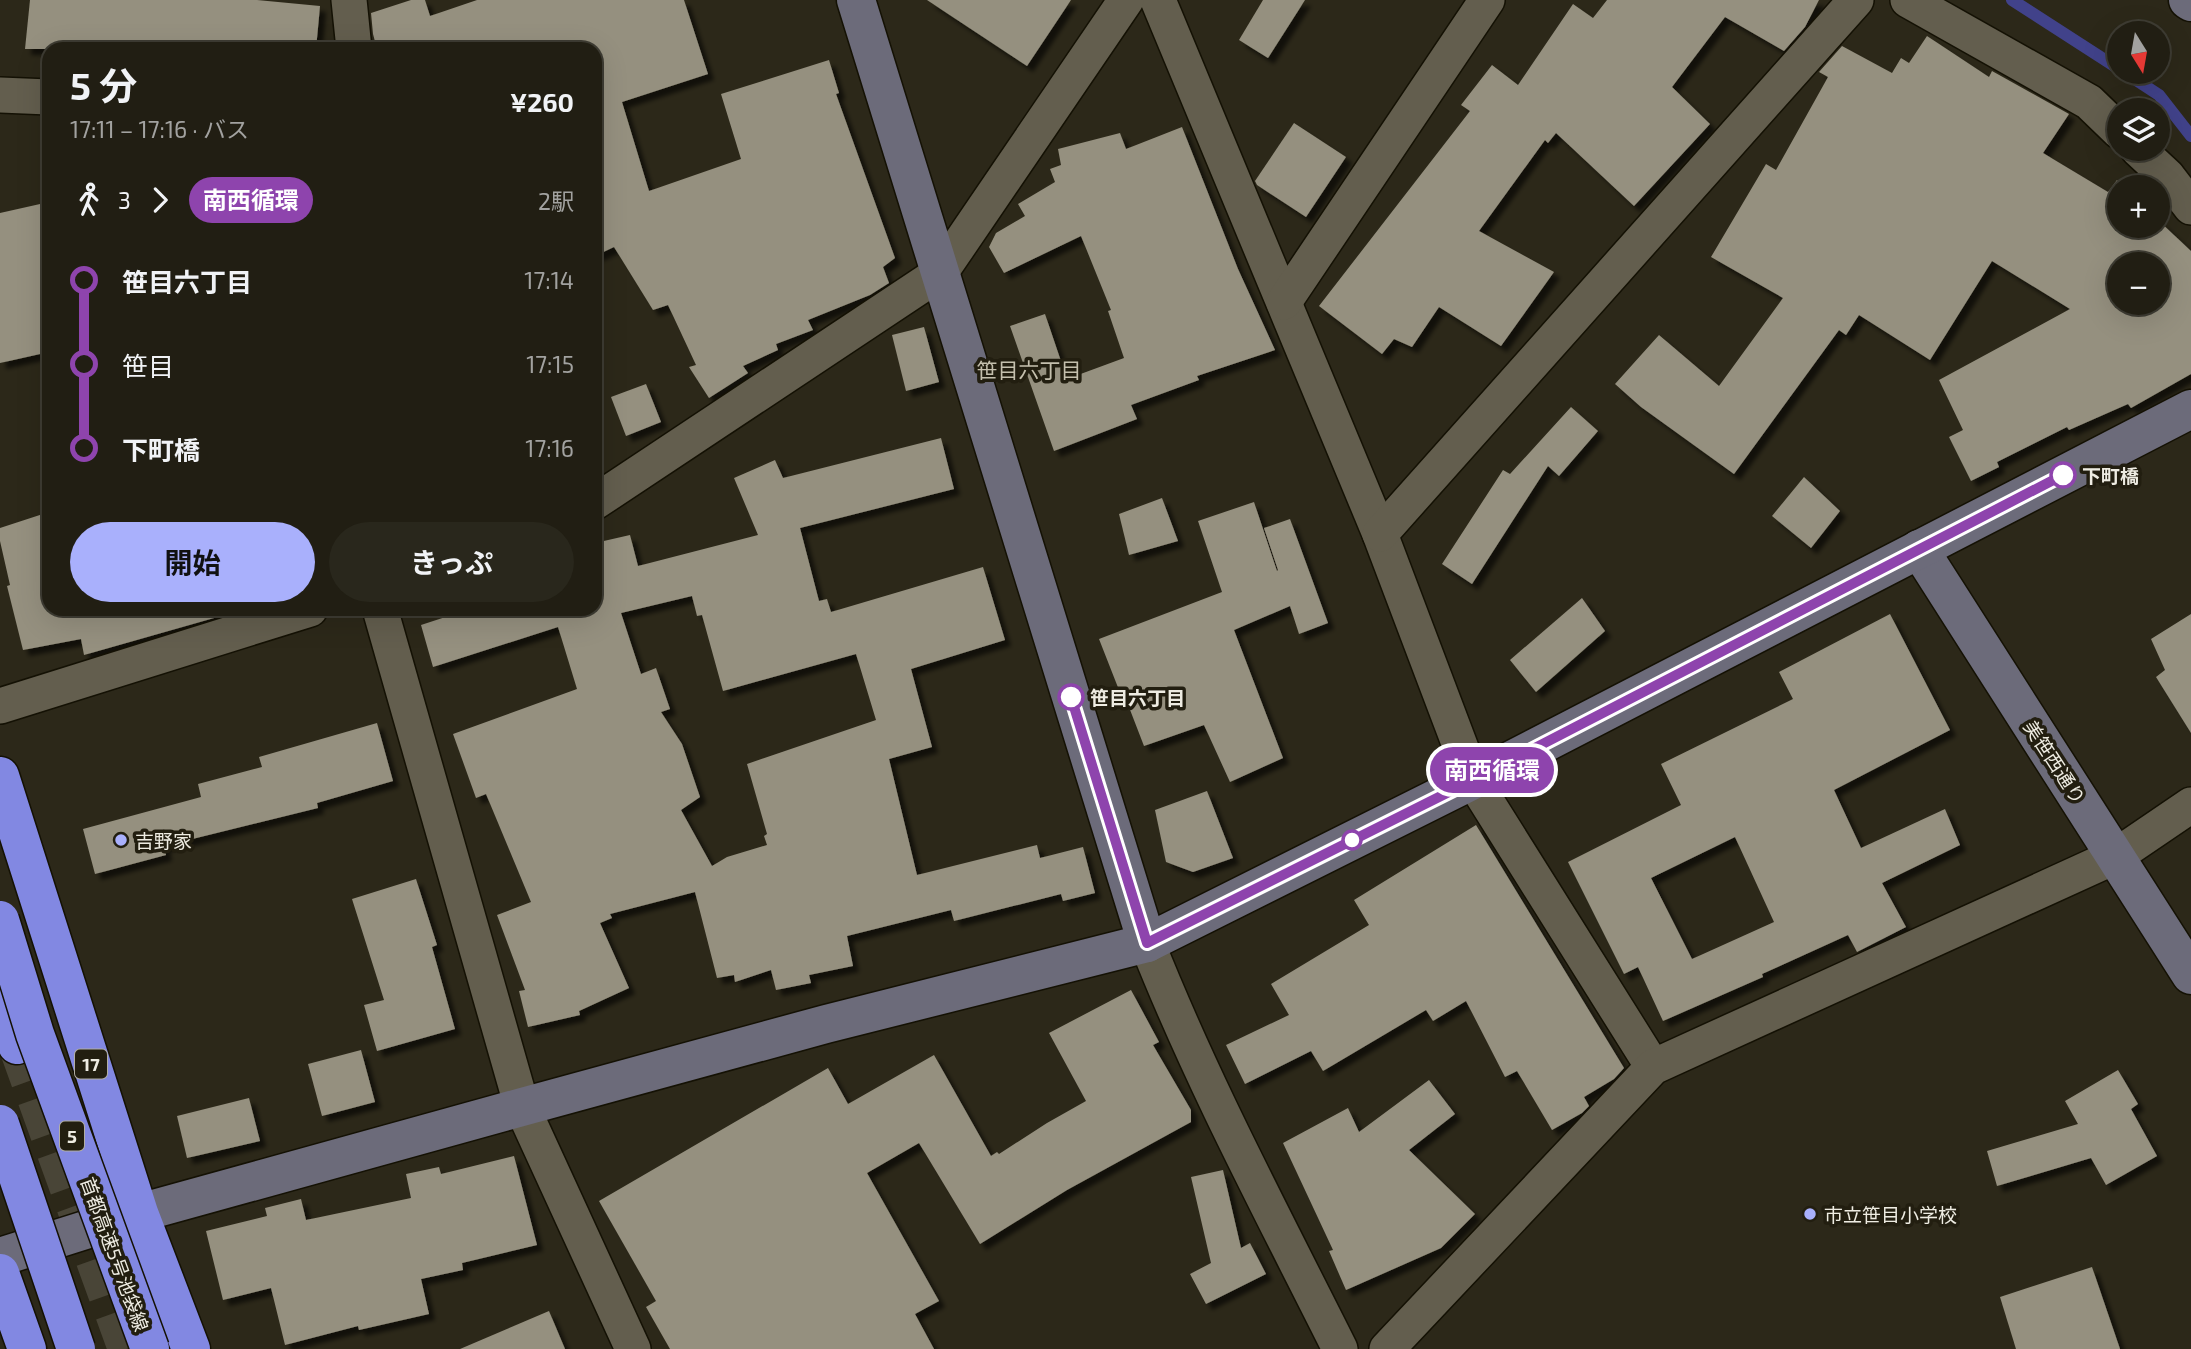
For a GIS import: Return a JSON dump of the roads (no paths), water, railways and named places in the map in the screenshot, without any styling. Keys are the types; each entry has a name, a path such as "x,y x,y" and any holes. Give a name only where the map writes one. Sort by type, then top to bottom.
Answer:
{"highway":[{"name":"17","path":"0,776 139,1213 191,1349"},
{"name":"首都高速5号池袋線","path":"0,920 36,1034 150,1349"},
{"path":"0,990 17,1045"},
{"path":"0,1124 76,1349"},
{"path":"0,1273 27,1349"}],"street":[{"path":"349,0 353,42"},
{"path":"856,0 1147,943 1227,1123 1340,1349"},
{"path":"602,497 940,273 1126,0"},
{"path":"1158,0 1380,534 1473,780 1653,1067"},
{"path":"1284,302 1487,0"},
{"path":"1380,534 1856,0"},
{"path":"1909,0 2089,102 2107,119"},
{"path":"0,95 42,97"},
{"path":"2151,161 2167,176 2191,207"},
{"path":"0,1257 139,1213 522,1107 826,1024 1147,943 1473,780 2191,409"},
{"name":"美笹西通り","path":"1919,549 2191,975"},
{"path":"0,706 288,616"},
{"path":"382,616 522,1107 633,1349"},
{"path":"1387,1349 1653,1067 2116,856 2191,805"}],"waterway":[{"path":"2012,0 2107,61"},
{"path":"2142,84 2159,95 2191,136"}],"tunnel":[{"path":"17,1045 127,1349"}],"place":[{"name":"下町橋","path":"2063,475"},
{"name":"笹目六丁目","path":"1071,697"},
{"name":"吉野家","path":"121,840"},
{"name":"市立笹目小学校","path":"1810,1214"}],"district":[{"name":"笹目六丁目","path":"1029,369"}]}
